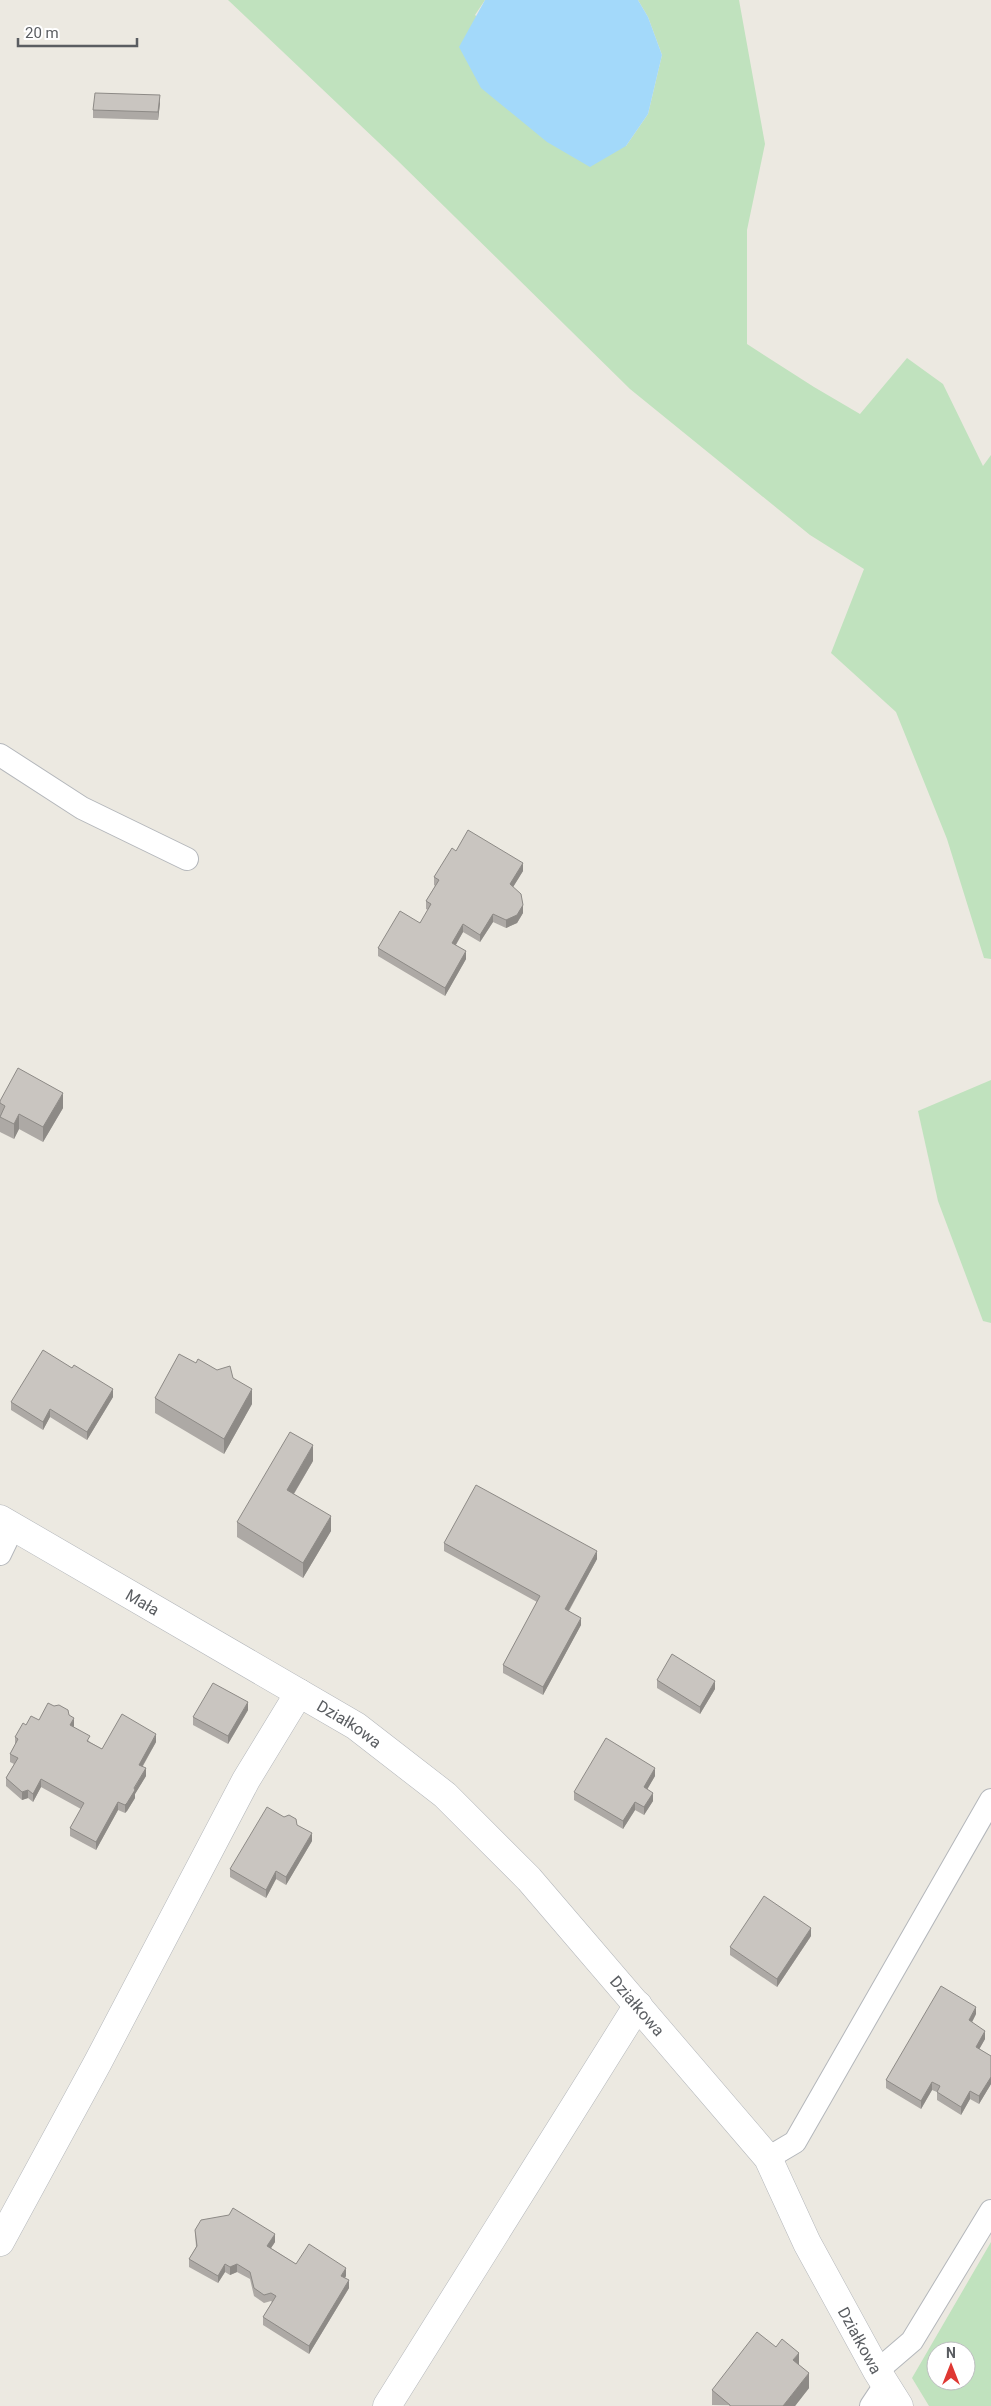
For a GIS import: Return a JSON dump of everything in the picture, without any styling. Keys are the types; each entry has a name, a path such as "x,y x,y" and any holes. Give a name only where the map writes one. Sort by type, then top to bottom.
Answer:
{"street":[{"name":"Mała","path":"7,1523 292,1688"},
{"name":"Działkowa","path":"292,1688 356,1726 445,1795 529,1879 768,2158 807,2242 883,2392"},
{"path":"0,2242 98,2062 246,1780 292,1688"},
{"path":"387,2406 638,2005"}],"lane":[{"path":"0,755 82,808 187,859"},
{"path":"0,1554 7,1523"},
{"path":"768,2158 795,2142 991,1800"},
{"path":"883,2392 991,2211"}],"green space":[{"path":"228,0 485,0 475,15 626,146 648,114 662,55 648,17 638,0 739,0 765,144 747,230 747,344 860,414 907,358 943,384 983,466 991,455 991,959 984,958 947,839 896,712 831,653 864,569 810,535 630,389 396,159"},
{"path":"991,1080 991,1323 983,1321 938,1201 918,1111"},
{"path":"991,2242 991,2406 929,2406 912,2378 926,2354 926,2391 976,2391 976,2341 933,2341"}],"water":[{"path":"485,0 638,0 648,17 662,55 648,114 626,146 590,167 547,142 481,88 459,47"}],"building":[{"path":"95,93 160,95 158,112 93,110"},
{"path":"468,830 523,863 510,884 521,894 523,905 517,915 506,920 493,914 480,935 463,924 452,943 466,951 445,988 378,948 400,911 420,923 431,904 426,901 439,880 434,877 452,848 456,851"},
{"path":"18,1068 63,1093 43,1127 19,1114 14,1124 0,1117 5,1106 0,1101"},
{"path":"43,1350 72,1368 74,1365 113,1389 87,1432 50,1409 43,1422 11,1402"},
{"path":"179,1354 196,1363 198,1359 217,1370 230,1366 233,1378 252,1389 224,1439 155,1398"},
{"path":"290,1432 313,1445 287,1490 331,1516 303,1563 237,1522"},
{"path":"476,1485 597,1551 565,1609 581,1618 543,1687 503,1665 540,1596 444,1543"},
{"path":"672,1654 715,1681 700,1707 657,1680"},
{"path":"213,1683 248,1702 228,1736 193,1717"},
{"path":"48,1703 54,1706 59,1705 68,1710 69,1715 74,1718 70,1725 90,1736 87,1741 102,1749 122,1714 156,1734 139,1765 146,1768 134,1788 135,1790 125,1805 118,1802 96,1842 70,1828 84,1803 41,1779 33,1794 28,1790 22,1792 6,1778 18,1758 10,1754 18,1739 15,1737 23,1723 26,1725 31,1716 39,1720"},
{"path":"606,1738 655,1768 644,1787 653,1793 644,1807 635,1802 623,1821 574,1792"},
{"path":"267,1807 284,1817 289,1815 296,1819 297,1825 312,1833 286,1877 276,1871 266,1890 230,1869"},
{"path":"764,1896 811,1928 777,1979 730,1947"},
{"path":"941,1986 976,2007 969,2020 985,2031 976,2047 991,2056 991,2077 979,2096 970,2091 961,2107 937,2092 940,2086 932,2082 921,2101 886,2080"},
{"path":"233,2208 275,2234 267,2246 296,2264 309,2244 346,2268 341,2276 349,2280 309,2346 263,2317 276,2296 271,2293 264,2295 254,2288 250,2272 237,2264 230,2267 225,2264 218,2276 189,2259 197,2246 195,2230 201,2220 229,2215"},
{"path":"757,2332 776,2347 782,2339 799,2353 793,2360 809,2373 783,2406 730,2406 712,2390"}]}
